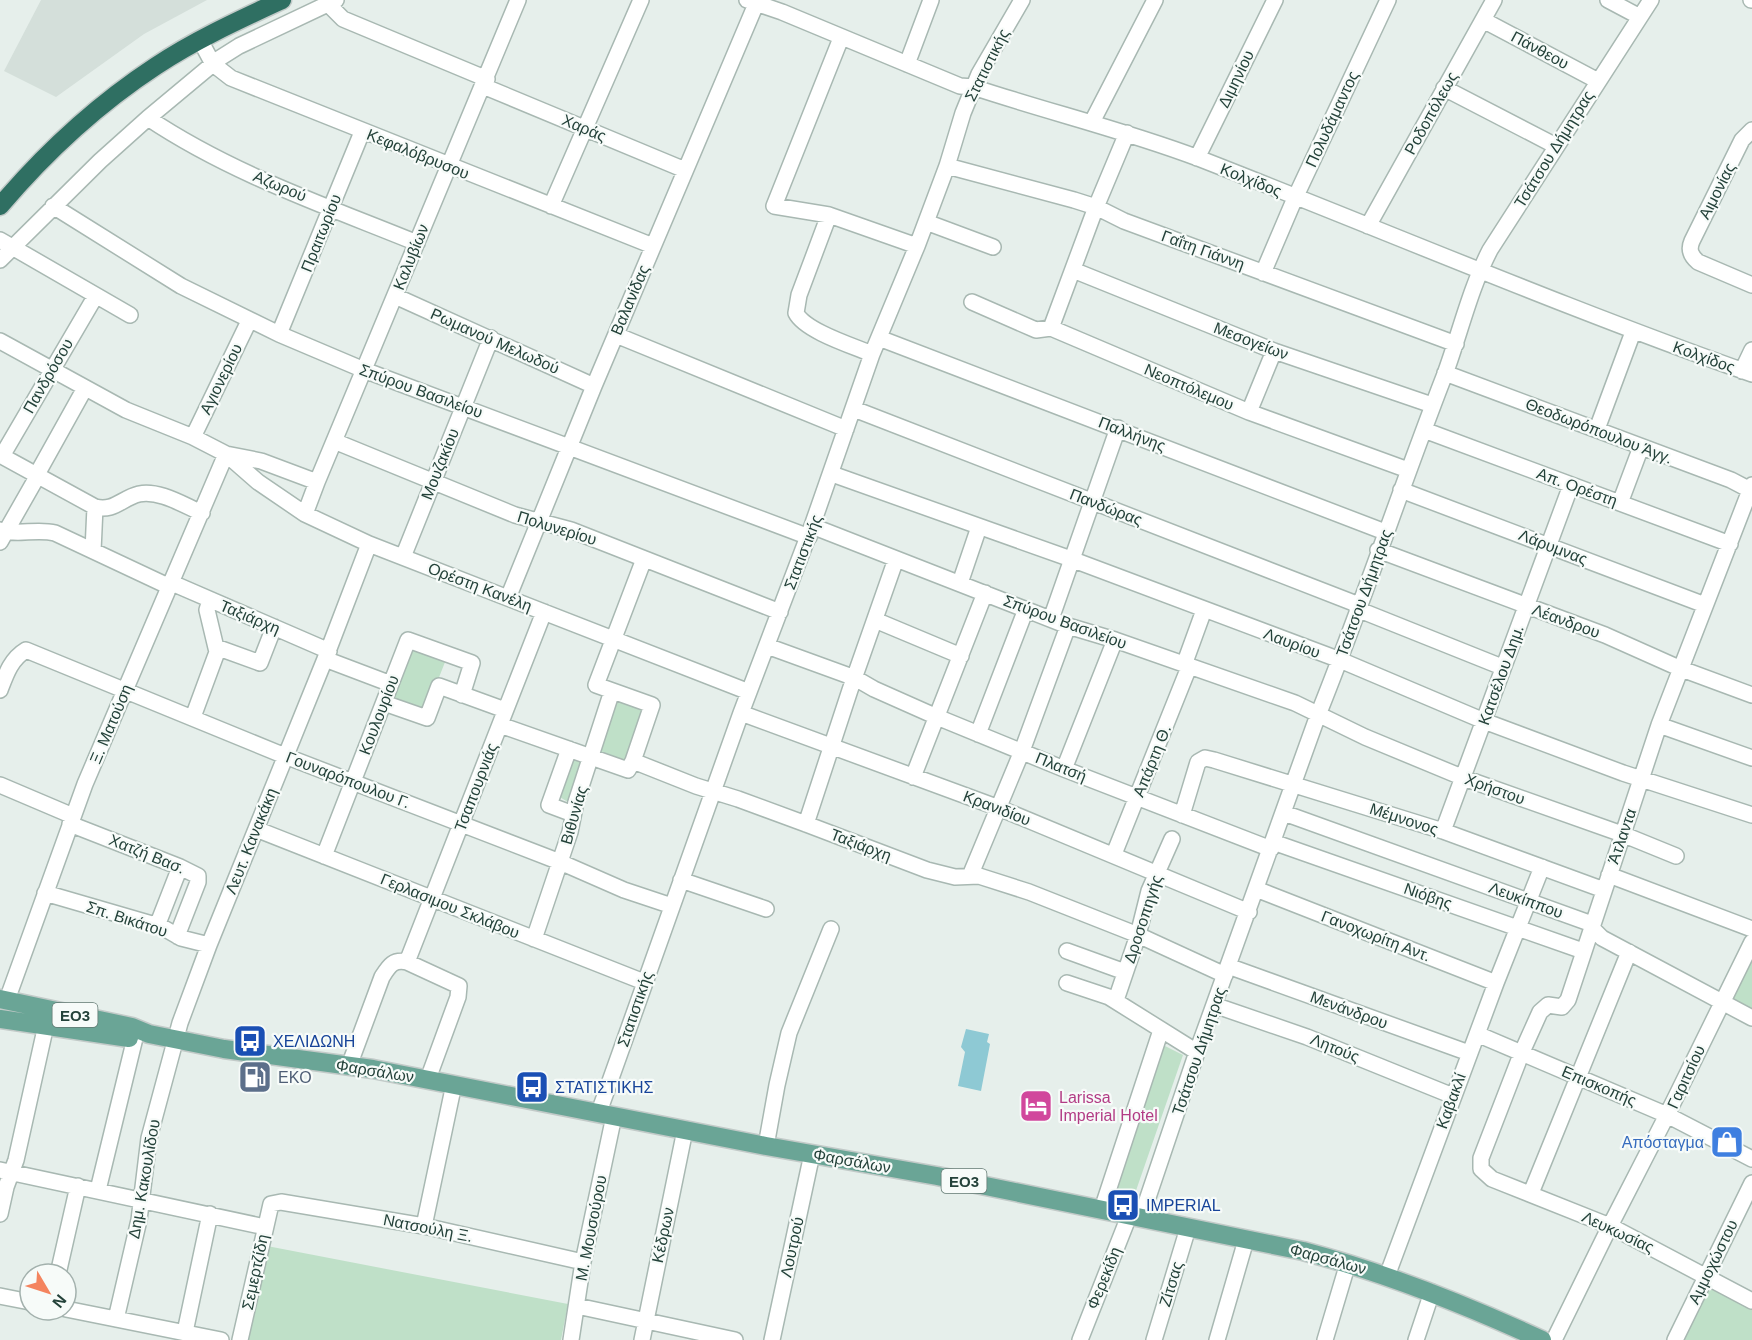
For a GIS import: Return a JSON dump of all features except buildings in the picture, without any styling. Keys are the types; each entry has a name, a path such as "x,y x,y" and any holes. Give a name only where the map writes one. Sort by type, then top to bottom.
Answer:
{"highway":[{"path":"0,206 42,160 90,117 156,66 200,40 282,0"}],"main road":[{"name":"Φαρσάλων","path":"4,999 132,1027 142,1036"},
{"name":"Φαρσάλων","path":"1,1022 175,1039 428,1079 1101,1209 1303,1251 1348,1263 1432,1292 1532,1338"}],"street":[{"name":"Καλυβίων","path":"305,514 518,0"},
{"path":"551,206 641,0"},
{"path":"908,64 931,0"},
{"name":"Στατιστικής","path":"606,1114 644,982 741,713 832,474 872,354 917,246 973,87 1022,0"},
{"path":"1092,122 1155,0"},
{"name":"Διμηνίου","path":"1197,158 1275,0"},
{"name":"Πολυδάμαντος","path":"1263,273 1295,198 1388,0"},
{"name":"Ροδοπόλεως","path":"1368,225 1494,0"},
{"path":"1608,0 1640,17"},
{"name":"Τσάτσου Δήμητρας","path":"1135,1217 1227,971 1378,550 1456,344 1480,270 1490,250 1651,0"},
{"name":"Χαράς","path":"332,2 343,19 584,128 685,170"},
{"path":"0,260 6,243 53,206 148,118 213,64 239,46 332,2"},
{"name":"Κολχίδος","path":"752,2 784,6 841,38 960,86 973,87 1092,122 1197,158 1633,332 1747,373"},
{"name":"Βαλανίδας","path":"508,598 752,2"},
{"name":"Πάνθεου","path":"1483,20 1598,81"},
{"path":"841,38 774,206 829,215 917,246"},
{"name":"Κεφαλόβρυσου","path":"200,40 213,64 231,78 653,246"},
{"path":"1444,88 1556,146"},
{"name":"Αζωρού","path":"148,118 173,134 242,170 417,243"},
{"name":"Αιμονίας","path":"1752,130 1742,140 1692,241 1690,251 1691,256 1698,262 1752,285"},
{"name":"Πραιτωρίου","path":"279,334 362,132"},
{"path":"1051,328 1096,207 1127,133"},
{"name":"Γαΐτη Γιάννη","path":"947,166 1096,207 1124,221 1456,344"},
{"name":"Σπύρου Βασιλείου","path":"53,206 181,286 249,321 364,370 810,532 896,559 1068,626 1283,698 1318,715"},
{"path":"829,215 799,295 796,313 800,320 820,332 872,354"},
{"path":"926,222 993,247"},
{"path":"6,243 95,297 130,315"},
{"name":"Μεσογείων","path":"1073,270 1274,351 1432,405"},
{"name":"Ρωμανού Μελωδού","path":"395,296 594,386"},
{"name":"Πανδρόσου","path":"1,455 95,297"},
{"name":"Νεοπτόλεμου","path":"972,302 1036,330 1051,328 1249,412 1408,470"},
{"name":"Αγιονερίου","path":"193,437 249,321"},
{"path":"1597,429 1633,332"},
{"path":"616,335 846,429"},
{"name":"Μουζακίου","path":"403,557 491,338"},
{"name":"Παλλήνης","path":"879,338 1385,532"},
{"name":"Ορέστη Κανέλη","path":"0,341 126,410 193,437 226,454 258,482 305,514 369,544 749,692"},
{"path":"1747,373 1752,350"},
{"path":"1249,412 1274,351"},
{"name":"Θεοδωρόπουλου Άγγ.","path":"1445,374 1751,488"},
{"path":"2,535 85,388"},
{"name":"Πανδώρας","path":"854,409 1093,501 1502,667"},
{"path":"1051,619 1118,428"},
{"name":"Απ. Ορέστη","path":"1424,430 1730,544"},
{"name":"Πολυνερίου","path":"334,441 516,515 570,530 780,612"},
{"path":"1620,502 1641,447"},
{"name":"Ορέστη Κανέλη","path":"226,454 261,461 317,482"},
{"name":"Ξ. Ματούση","path":"4,999 71,820 226,454"},
{"path":"1,455 95,507 111,508 133,496 150,494 169,499 202,513"},
{"name":"Λαυρίου","path":"832,474 1071,559 1340,660 1484,721 1642,779 1752,815"},
{"name":"Κατσέλου Δημ.","path":"1443,831 1571,484"},
{"name":"Άτλαντα","path":"1481,1168 1481,1158 1522,1052 1542,1009 1548,1005 1562,1007 1568,1000 1679,668 1751,488"},
{"name":"Λάρυμνας","path":"1401,490 1705,605"},
{"path":"93,551 95,507"},
{"path":"960,583 979,527"},
{"name":"Ταξιάρχη","path":"2,535 47,530 64,536 171,585 274,627 327,655 391,684"},
{"name":"Λευτ. Κανακάκη","path":"175,1039 209,945 327,655 369,544"},
{"name":"Λέανδρου","path":"1378,550 1605,635 1679,668 1752,695"},
{"path":"633,761 652,705 596,685 644,558"},
{"path":"806,824 896,559"},
{"path":"913,777 985,593"},
{"path":"193,717 216,655 207,610 210,600"},
{"path":"978,734 1026,609"},
{"name":"Απάρτη Θ.","path":"1114,854 1186,666 1204,610"},
{"name":"Τσαπουρνιάς","path":"407,962 544,612"},
{"path":"875,620 961,656"},
{"path":"970,876 1022,751 1068,626"},
{"path":"216,647 260,663 274,627"},
{"name":"Κουλουρίου","path":"324,856 408,640 472,663 462,694"},
{"path":"1064,769 1115,640"},
{"name":"Πλατσή","path":"767,646 855,678 937,717 1137,798 1272,846"},
{"name":"Γουναρόπουλου Γ.","path":"0,690 18,655 26,650 285,756 462,823 624,890 672,906"},
{"path":"384,704 427,718 439,686 505,710"},
{"name":"Βιθυνίας","path":"534,939 570,832 573,814 612,691"},
{"name":"Κρανιδίου","path":"741,713 999,808 1114,854 1248,912"},
{"name":"Χρήστου","path":"1318,715 1372,741 1464,778 1622,834 1676,856"},
{"name":"Ταξιάρχη","path":"500,725 628,770 633,761 927,870 955,877 986,878 1029,892 1227,971"},
{"path":"1659,725 1752,758"},
{"path":"569,749 549,805 573,814"},
{"name":"Μέμνονος","path":"1182,815 1192,779 1201,759 1214,760 1443,831 1542,867 1606,883 1752,929"},
{"name":"Χατζή Βασ.","path":"0,785 71,820 196,874 198,882 177,936"},
{"name":"Λευκίππου","path":"1284,813 1592,924 1597,934 1752,1018"},
{"name":"Γερλασιμου Σκλάβου","path":"256,829 644,982"},
{"name":"Δροσοπηγής","path":"1116,1000 1138,935 1149,891 1172,839"},
{"name":"Νιόβης","path":"1272,846 1518,927 1583,951"},
{"path":"158,926 180,867"},
{"name":"Καβακλί","path":"1387,1276 1453,1095 1542,867"},
{"path":"681,880 766,909"},
{"name":"Γανοχωρίτη Αντ.","path":"1256,889 1496,983"},
{"name":"Σπ. Βικάτου","path":"45,893 158,926 177,936 209,945"},
{"path":"766,1146 789,1033 831,929"},
{"name":"Γαριτσίου","path":"1554,1340 1668,1116 1721,1002 1752,942"},
{"path":"1068,951 1125,972"},
{"path":"1531,1193 1629,952"},
{"path":"349,1066 382,977 390,965 399,960 459,986 458,997 428,1079"},
{"name":"Μενάνδρου","path":"1227,971 1469,1053"},
{"path":"1067,983 1099,992 1116,1000 1197,1052"},
{"name":"Λητούς","path":"1214,1005 1307,1037 1453,1095"},
{"path":"0,1214 5,1171 16,1160 46,1025"},
{"path":"1101,1209 1161,1030"},
{"name":"Επισκοπής","path":"1477,1034 1668,1116 1752,1159"},
{"path":"98,1190 142,1036"},
{"name":"Δημ. Κακουλίδου","path":"116,1319 137,1229 149,1138 175,1039"},
{"path":"424,1226 454,1084"},
{"name":"Μ. Μουσούρου","path":"571,1340 606,1114"},
{"name":"Κέδρων","path":"642,1340 685,1130"},
{"name":"Λουτρού","path":"772,1340 812,1154"},
{"name":"Λευκωσίας","path":"1481,1168 1492,1179 1610,1226 1752,1301"},
{"path":"5,1171 265,1227"},
{"name":"Αμμοχώστου","path":"1675,1340 1752,1184"},
{"path":"61,1262 78,1186"},
{"name":"Νατσούλη Ξ.","path":"271,1204 281,1203 424,1226 583,1262"},
{"name":"Σεμερτζίδη","path":"240,1340 271,1204"},
{"path":"185,1332 210,1214"},
{"name":"Φερεκίδη","path":"1080,1340 1135,1217"},
{"name":"Ζίτσας","path":"1154,1340 1188,1228"},
{"path":"1216,1340 1246,1240"},
{"path":"1325,1340 1348,1263"},
{"path":"1416,1340 1432,1292"},
{"path":"0,1296 18,1300"},
{"path":"576,1306 735,1340"},
{"path":"78,1311 221,1340"}],"shaded area":[{"path":"41,0 207,0 144,34 56,97 4,71"}],"green space":[{"path":"413,644 447,657 425,713 391,701"},
{"path":"618,699 640,707 641,711 626,759 623,762 600,754 598,751 615,701"},
{"path":"573,757 584,759 568,802 558,796"},
{"path":"1752,942 1752,1018 1721,1002"},
{"path":"1163,1045 1183,1055 1131,1205 1110,1199"},
{"path":"267,1246 568,1304 561,1340 248,1340"},
{"path":"1704,1285 1752,1309 1752,1340 1678,1340"}],"water":[{"path":"966,1029 989,1034 987,1042 990,1044 981,1091 958,1086 965,1052 961,1047"}],"place":[{"name":"ΧΕΛΙΔΩΝΗ","path":"250,1041"},
{"name":"EKO","path":"255,1077"},
{"name":"ΣΤΑΤΙΣΤΙΚΗΣ","path":"532,1087"},
{"name":"Larissa Imperial Hotel","path":"1036,1106"},
{"name":"Απόσταγμα","path":"1727,1142"},
{"name":"IMPERIAL","path":"1123,1205"}]}
